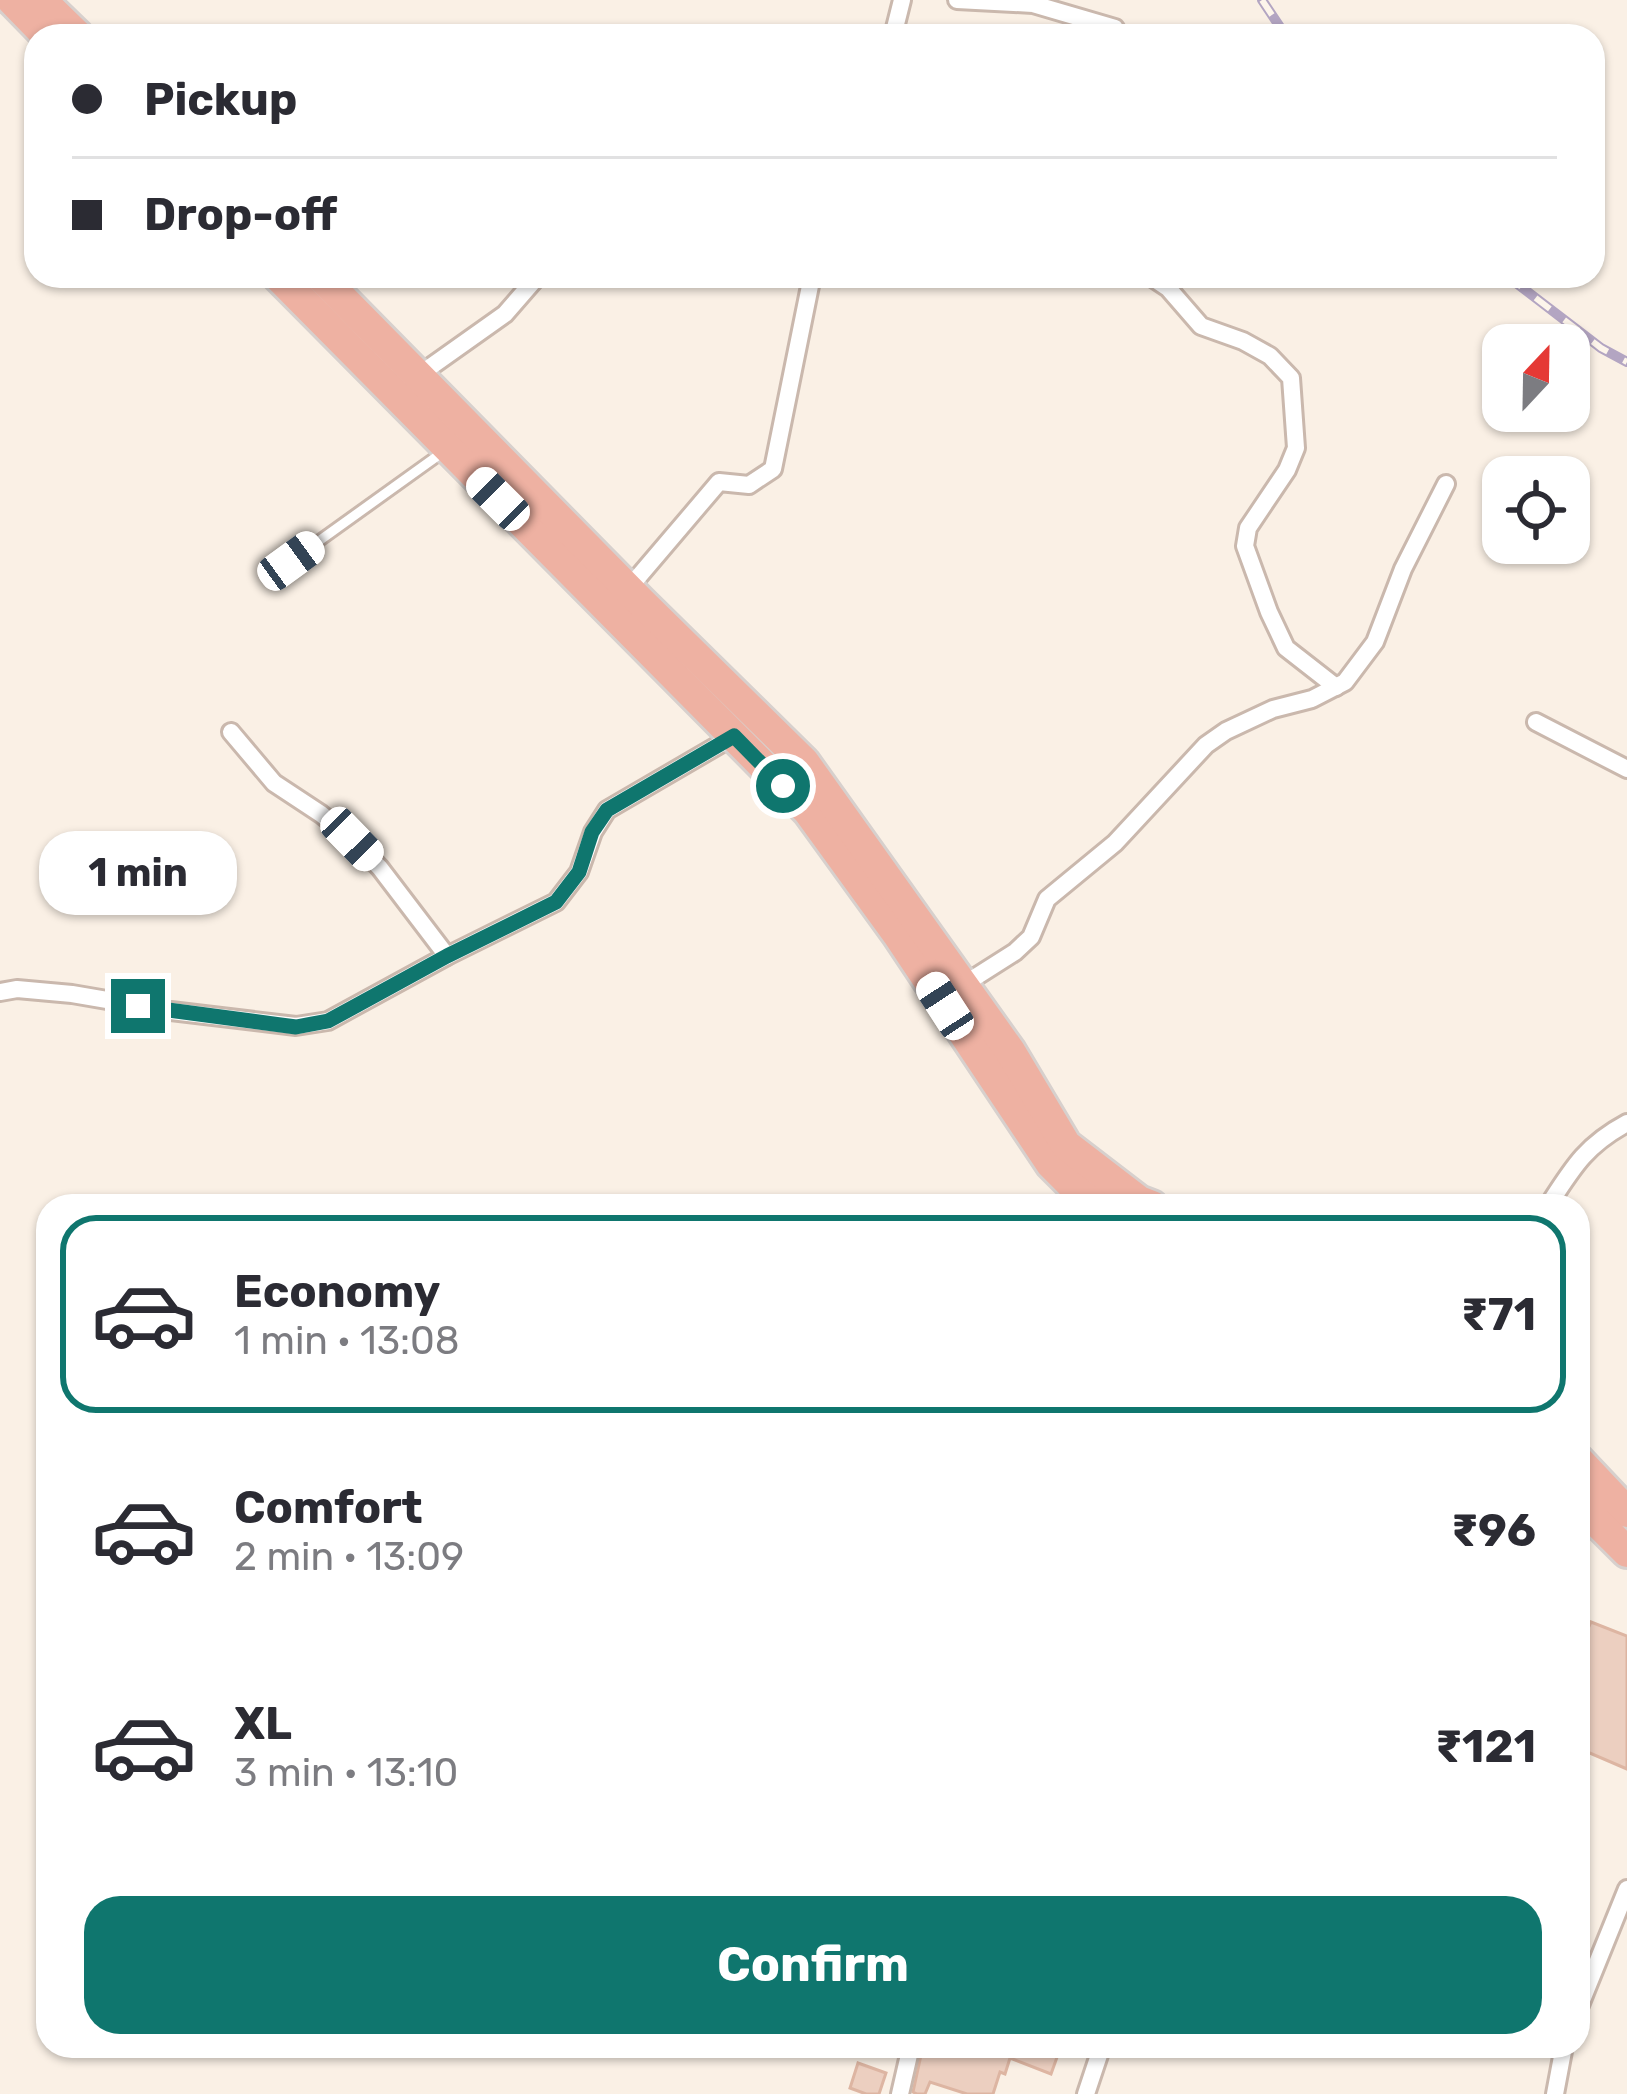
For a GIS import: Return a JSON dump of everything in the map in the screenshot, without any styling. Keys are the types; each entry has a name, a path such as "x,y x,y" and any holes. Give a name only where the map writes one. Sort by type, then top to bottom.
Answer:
{"highway":[{"path":"12,0 35,24"},
{"path":"41,0 66,24"},
{"path":"290,288 808,811 1052,1164 1078,1194"},
{"path":"332,288 804,762 1010,1051 1066,1145 1130,1194"},
{"path":"1590,1473 1627,1512"},
{"path":"1590,1515 1627,1552"}],"street":[{"path":"957,0 1033,4 1101,24"},
{"path":"419,375 505,314 528,288"},
{"path":"628,589 719,482 749,485 773,469 810,288"},
{"path":"1168,288 1201,326 1270,356 1291,378 1295,448 1287,470 1248,528 1245,546 1286,648 1336,687"},
{"path":"963,985 1016,952 1031,937 1046,899 1115,843 1206,745 1273,709 1312,699 1345,682 1375,642 1403,569 1446,484"},
{"path":"1536,722 1627,769"},
{"path":"230,732 274,783 322,814 366,854 447,956"},
{"path":"0,992 72,994 296,1027 328,1021 556,902 579,872 592,832 607,810 734,736"},
{"path":"1556,1194 1578,1159 1627,1123"},
{"path":"1590,1980 1627,1889"},
{"path":"900,2094 908,2058"},
{"path":"1086,2094 1098,2058"},
{"path":"1555,2094 1562,2058"}],"lane":[{"path":"291,561 448,449"}],"building":[{"path":"1590,1624 1627,1636 1627,1769 1590,1753"},
{"path":"920,2058 1010,2058 993,2094 967,2094 930,2082 925,2094 913,2092"},
{"path":"1010,2058 1057,2058 1051,2074"},
{"path":"858,2063 886,2073 879,2094 850,2088"}],"railway":[{"path":"1262,0 1278,24"},
{"path":"1523,288 1601,348 1627,362"}],"route":[{"path":"138,1006 296,1027 328,1021 556,902 579,872 592,832 607,810 734,736 783,786"}]}
